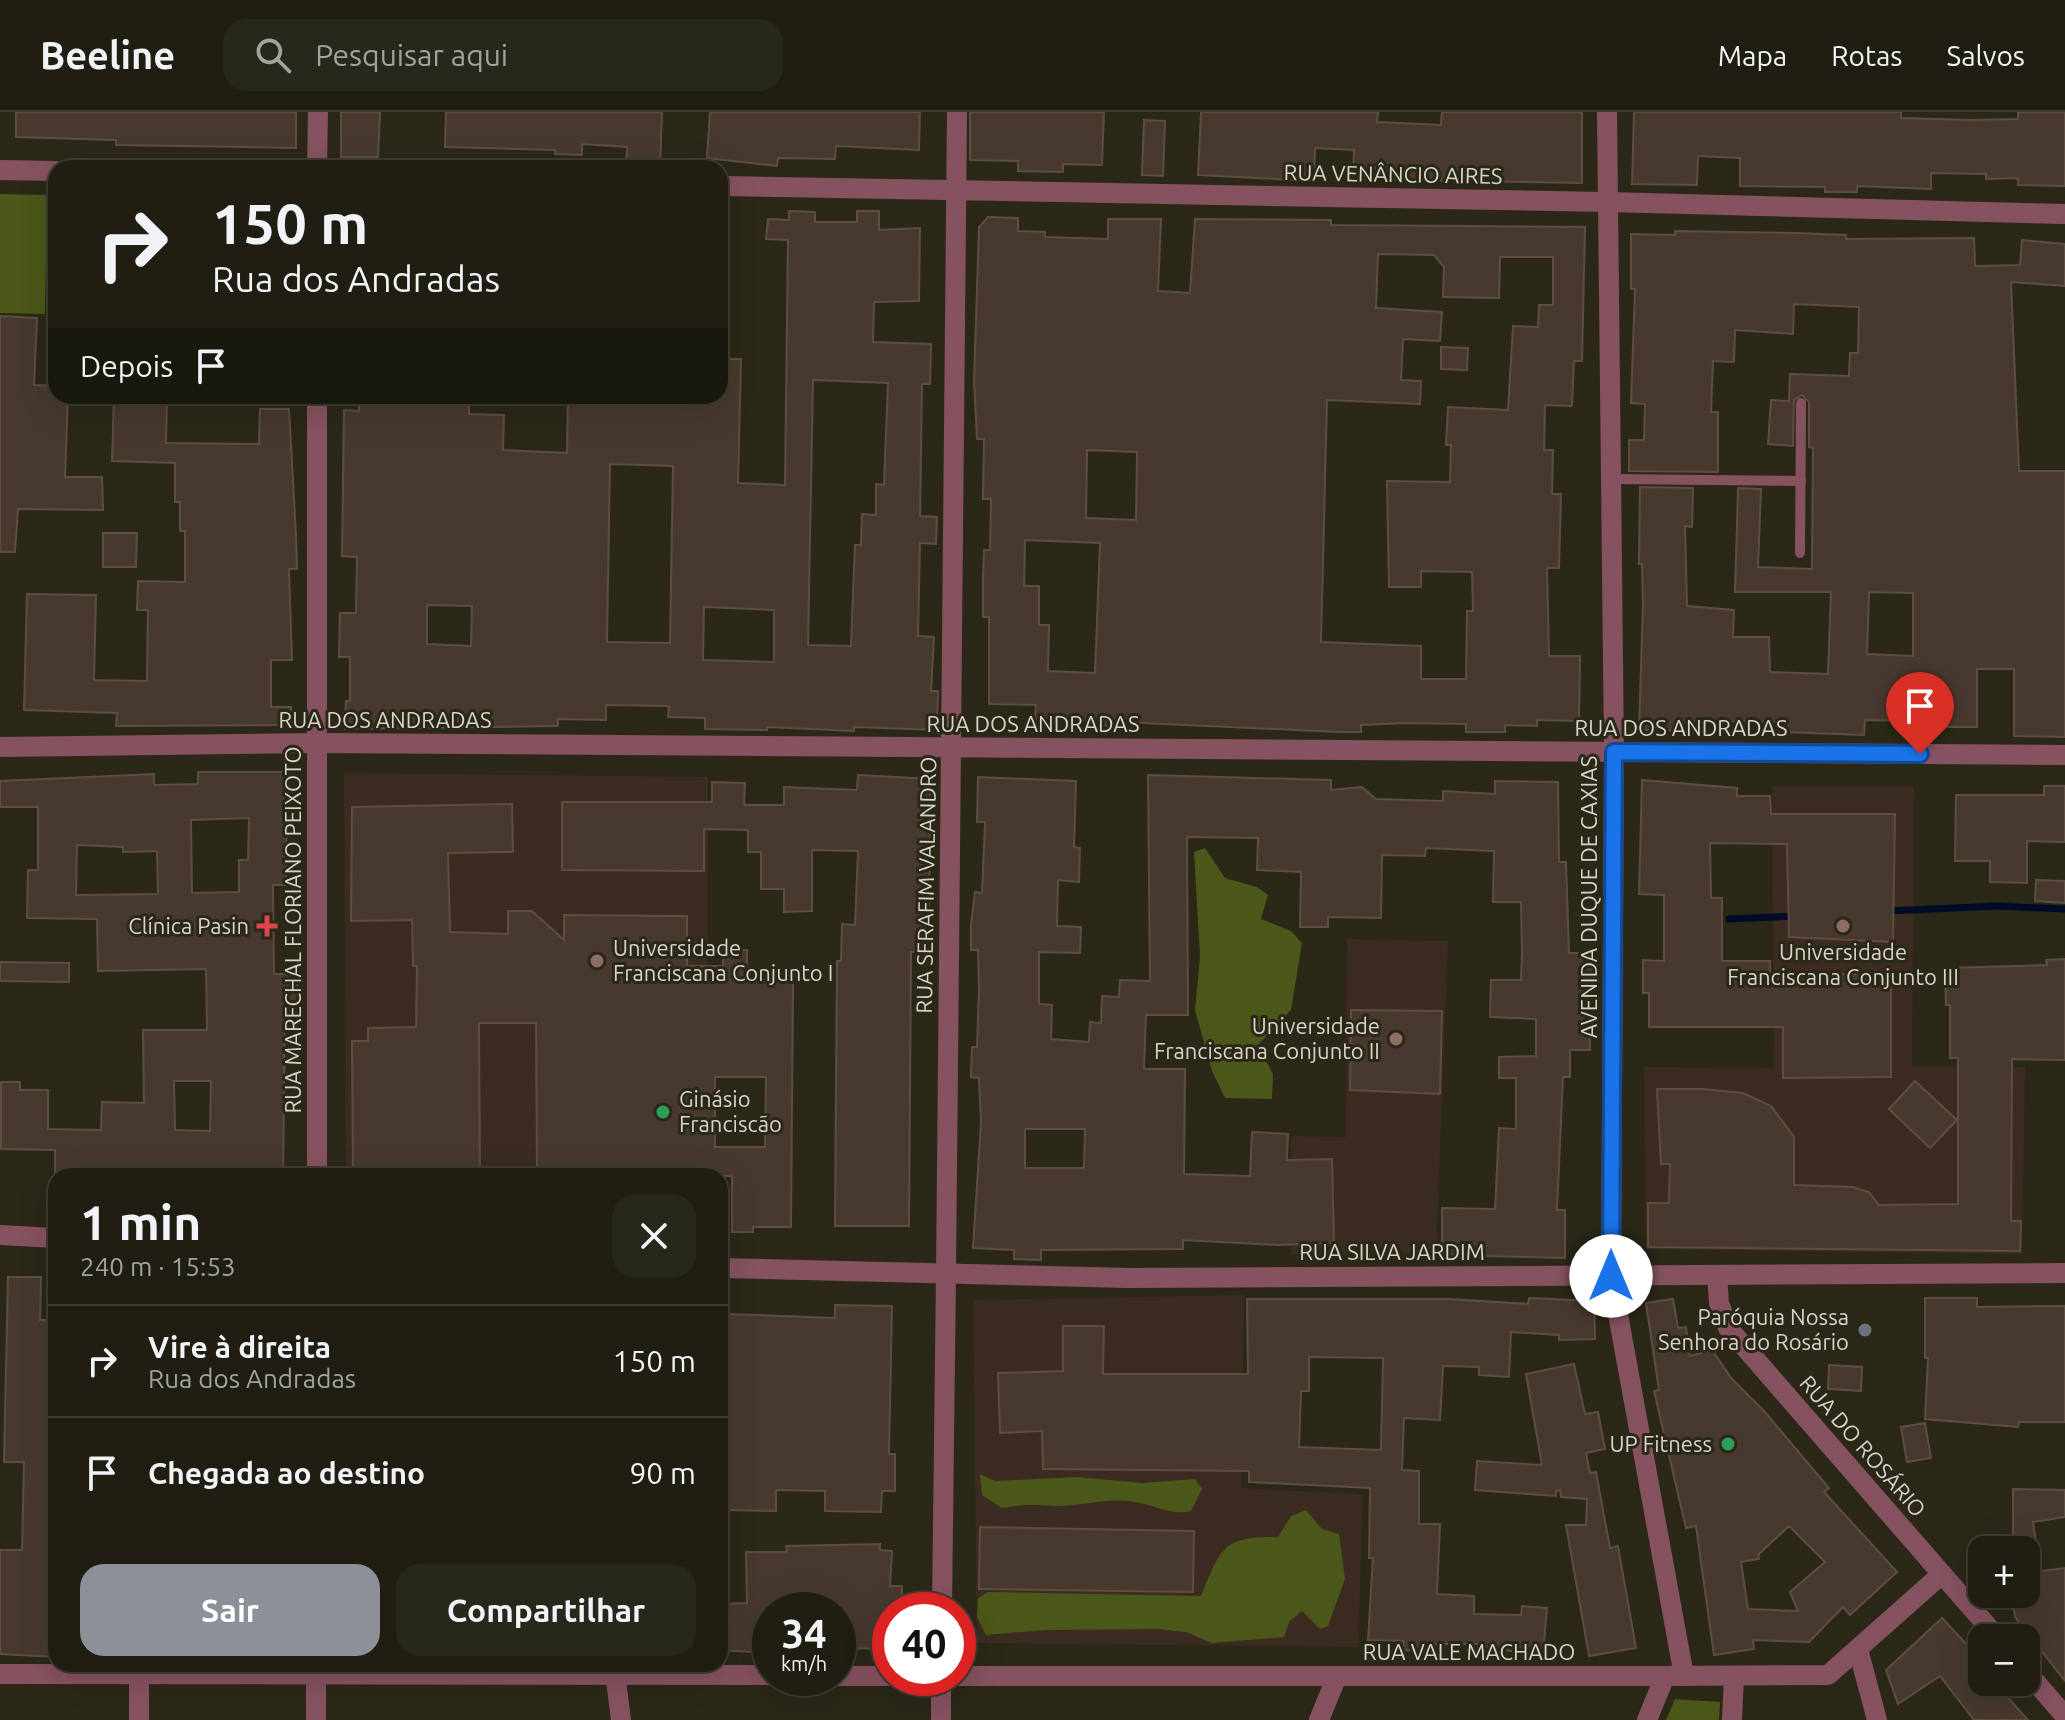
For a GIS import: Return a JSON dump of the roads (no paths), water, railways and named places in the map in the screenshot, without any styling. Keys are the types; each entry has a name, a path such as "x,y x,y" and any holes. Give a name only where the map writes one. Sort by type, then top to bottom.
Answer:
{"street":[{"path":"317,160 318,112"},
{"name":"RUA SERAFIM VALANDRO","path":"942,1592 957,112"},
{"name":"AVENIDA DUQUE DE CAXIAS","path":"1607,112 1614,752 1611,1276 1674,1676"},
{"path":"0,170 48,171"},
{"name":"RUA VENÂNCIO AIRES","path":"728,186 1608,202 2065,214"},
{"name":"RUA MARECHAL FLORIANO PEIXOTO","path":"317,404 317,1168"},
{"name":"RUA DOS ANDRADAS","path":"0,747 317,743 2065,755"},
{"path":"0,1235 48,1238"},
{"name":"RUA SILVA JARDIM","path":"728,1268 1129,1278 2065,1273"},
{"name":"RUA DO ROSÁRIO","path":"1717,1275 1719,1303 1728,1328 1986,1624"},
{"name":"RUA VALE MACHADO","path":"976,1676 1828,1675 1942,1574"},
{"path":"1858,1649 1877,1720"},
{"path":"0,1674 245,1672"},
{"path":"316,1672 316,1720"},
{"path":"613,1672 621,1720"},
{"path":"676,1672 752,1674"},
{"path":"139,1675 139,1720"},
{"path":"1319,1720 1337,1676"},
{"path":"1647,1720 1674,1676"},
{"path":"1732,1720 1734,1676"},
{"path":"2040,1687 2065,1716"},
{"path":"941,1696 941,1720"}],"lane":[{"path":"1800,553 1801,403"},
{"path":"1611,479 1801,481"}],"waterway":[{"path":"1887,911 1997,906 2065,909"},
{"path":"1729,919 1795,916"}],"place":[{"name":"Clínica Pasin","path":"267,926"},
{"name":"Universidade Franciscana Conjunto III","path":"1843,926"},
{"name":"Universidade Franciscana Conjunto I","path":"597,961"},
{"name":"Universidade Franciscana Conjunto II","path":"1396,1039"},
{"name":"Ginásio Franciscão","path":"663,1112"},
{"name":"Paróquia Nossa Senhora do Rosário","path":"1865,1330"},
{"name":"UP Fitness","path":"1728,1444"}]}
